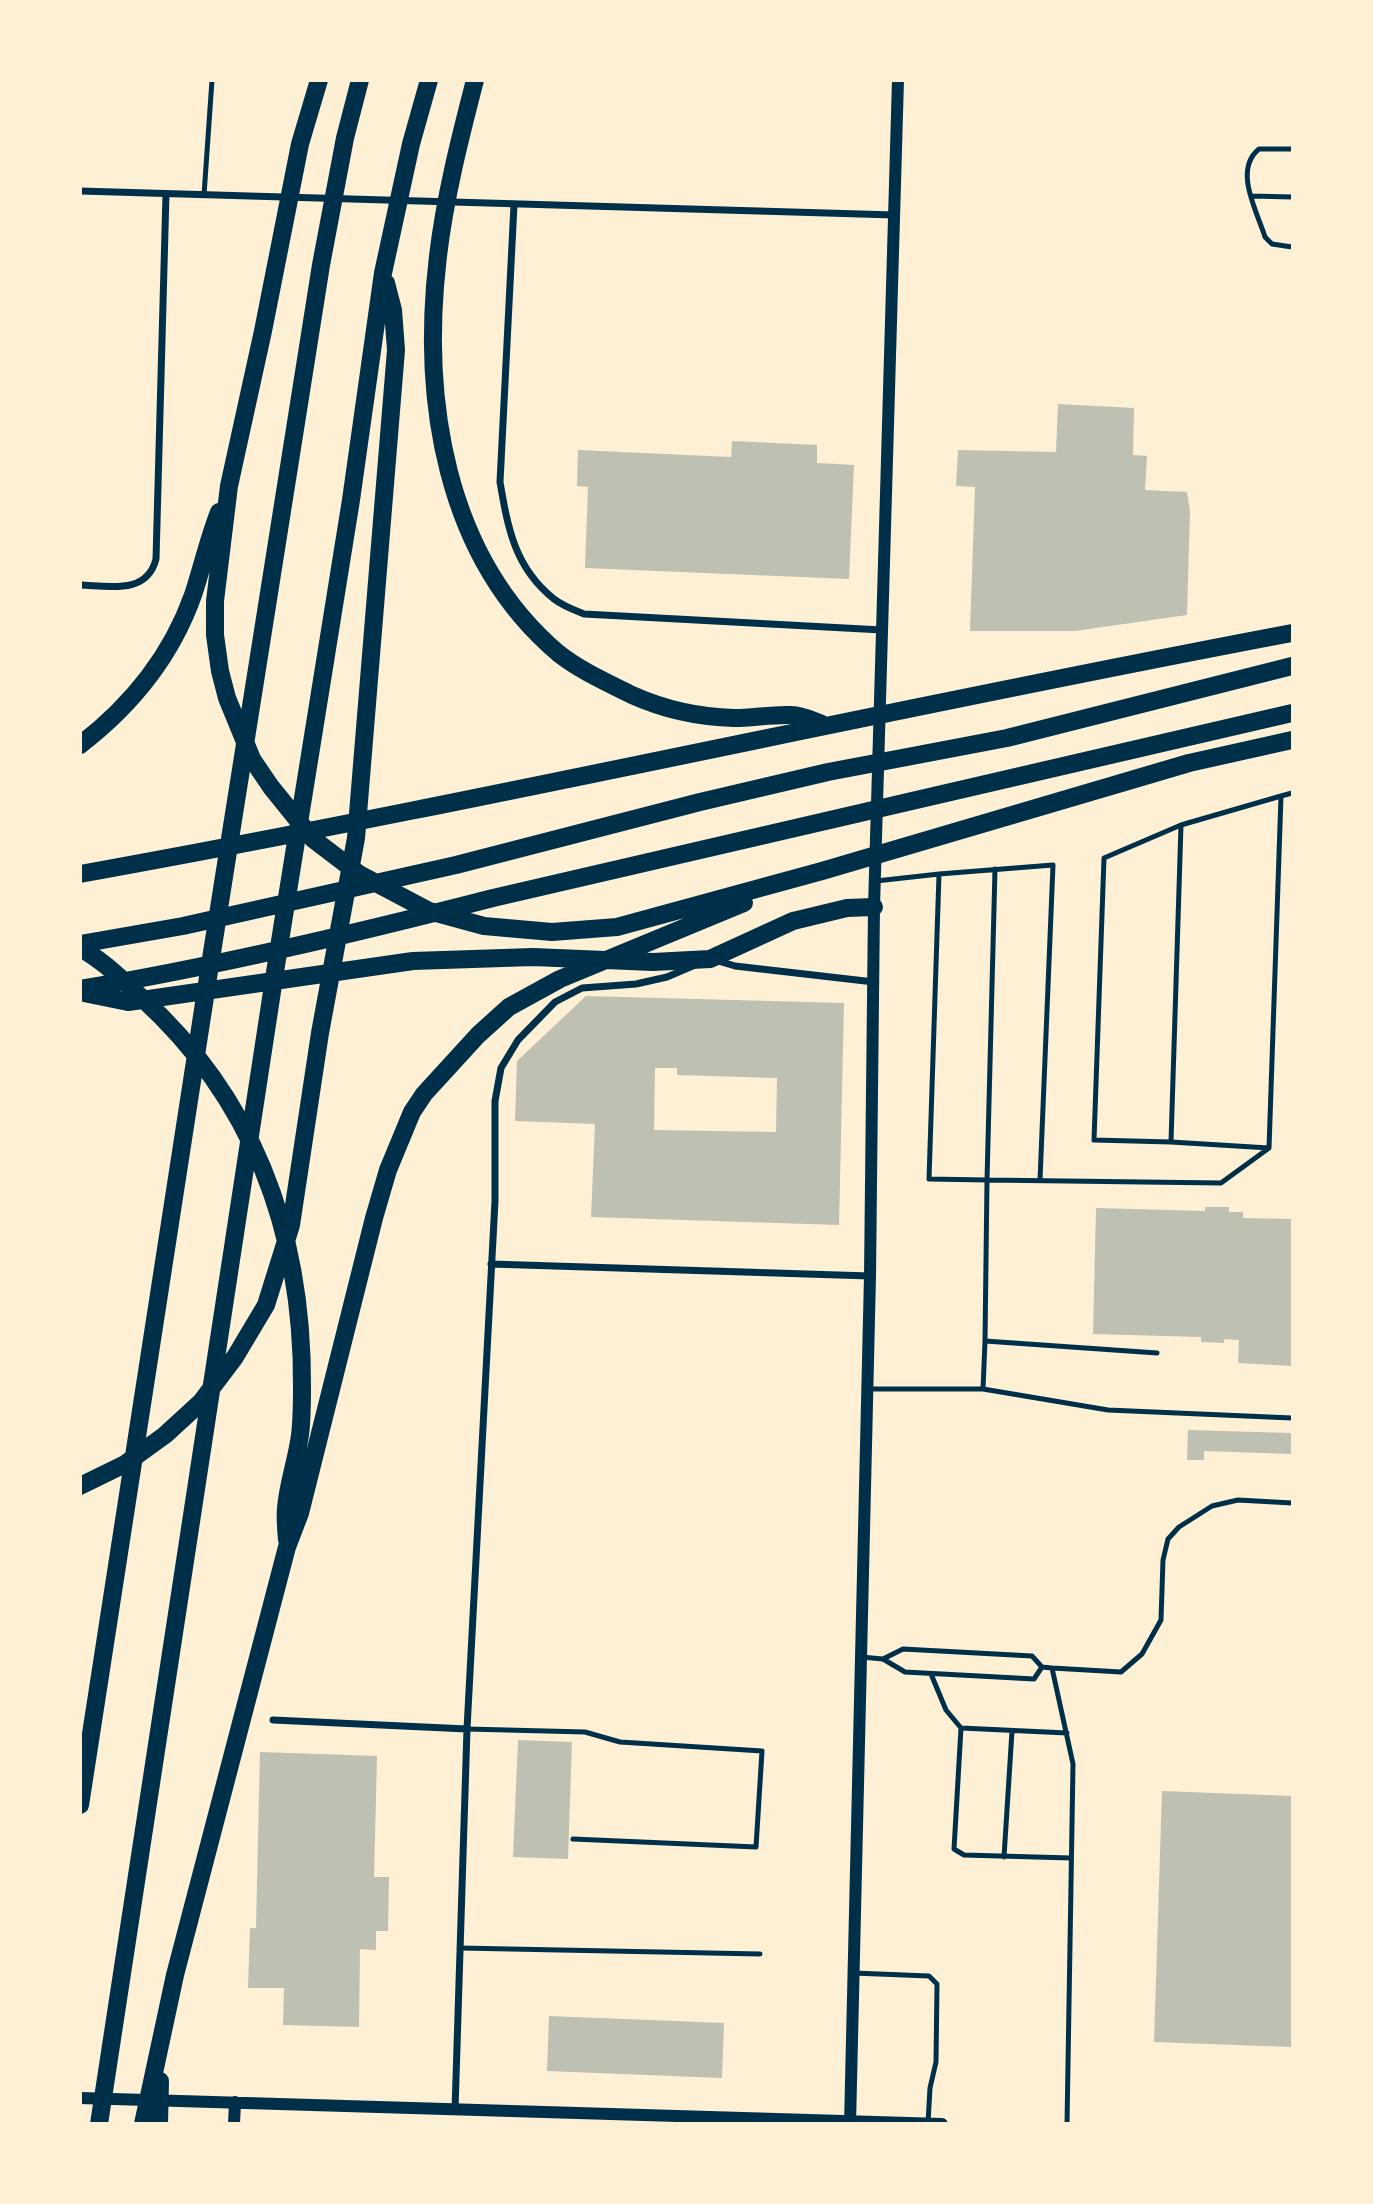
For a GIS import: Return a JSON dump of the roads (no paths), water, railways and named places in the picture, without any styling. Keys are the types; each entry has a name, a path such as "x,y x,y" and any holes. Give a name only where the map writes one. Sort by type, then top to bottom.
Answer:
{"highway":[{"path":"318,80 300,144 229,486 215,601 215,635 227,698 252,759 313,839 359,874 429,911 484,926 552,932 590,930 645,921 1189,763 1293,740"},
{"path":"80,1805 319,278 345,138 360,80"},
{"path":"99,2123 275,972 351,500 383,273 411,144 429,80"},
{"path":"475,80 459,144 438,254 433,367 438,419 448,471 460,511 481,559 501,592 528,625 560,655 633,695 662,706 711,716 731,718 794,715 825,725"},
{"path":"85,1484 125,1464 165,1435 201,1402 235,1357 266,1305 291,1225 318,1047 356,838 396,350 393,310 383,273"},
{"path":"80,745 107,725 130,702 175,638 193,596 212,531 229,486"},
{"path":"80,873 413,811 735,743 1293,633"},
{"path":"80,946 183,926 456,864 828,772 1007,738 1293,666"},
{"path":"80,991 401,922 838,817 1293,713"},
{"path":"143,2123 198,1884 287,1547 300,1513 374,1218 388,1170 412,1112 424,1094 478,1035 509,1007 543,987 822,871"},
{"path":"80,991 128,1002 413,961 521,957 653,962 710,959 793,921 847,908 874,906"},
{"path":"80,946 97,957 173,1026 229,1099 272,1189 297,1293 302,1348 300,1434 286,1509 287,1547"},
{"path":"159,2123 160,2049"}],"street":[{"path":"850,2122 870,1276 874,906 898,80"},
{"path":"80,191 894,215"},
{"path":"80,585 128,586 147,578 156,559 166,194"},
{"path":"514,205 500,482 507,526 521,562 536,582 556,601 584,614 882,630"},
{"path":"455,2110 467,1729 495,1202 495,1101 501,1068 518,1040 555,1002 582,988 636,984 667,977 710,959 735,966 874,982"},
{"path":"491,1264 870,1276"},
{"path":"273,1720 467,1729"},
{"path":"80,2098 942,2123"},
{"path":"234,2123 235,2102"}],"lane":[{"path":"204,195 212,80"},
{"path":"1293,149 1259,149 1248,162 1246,178 1265,237 1272,244 1293,247"},
{"path":"1252,195 1293,197"},
{"path":"1269,1148 1094,1140 1104,858 1181,825 1293,793"},
{"path":"1269,1148 1280,796"},
{"path":"1171,1142 1181,825"},
{"path":"875,881 1053,865 1040,1180"},
{"path":"983,1389 995,869"},
{"path":"939,874 929,1179 1221,1183 1269,1148"},
{"path":"985,1341 1157,1353"},
{"path":"867,1389 983,1389 1108,1410 1293,1418"},
{"path":"883,1659 904,1648 1032,1656 1042,1667 1121,1672 1142,1654 1161,1620 1163,1560 1168,1539 1179,1527 1212,1506 1238,1500 1293,1503"},
{"path":"861,1657 883,1659 905,1672 931,1674 1034,1679 1042,1667"},
{"path":"1052,1668 1073,1764 1067,2123"},
{"path":"931,1674 946,1710 961,1728 954,1849 964,1856 1071,1858"},
{"path":"961,1728 1067,1733"},
{"path":"467,1729 585,1732 620,1742 762,1751 756,1847 573,1839"},
{"path":"1004,1857 1012,1731"},
{"path":"460,1948 760,1954"},
{"path":"853,1973 929,1976 937,1984 936,2062 930,2088 928,2123"}]}
